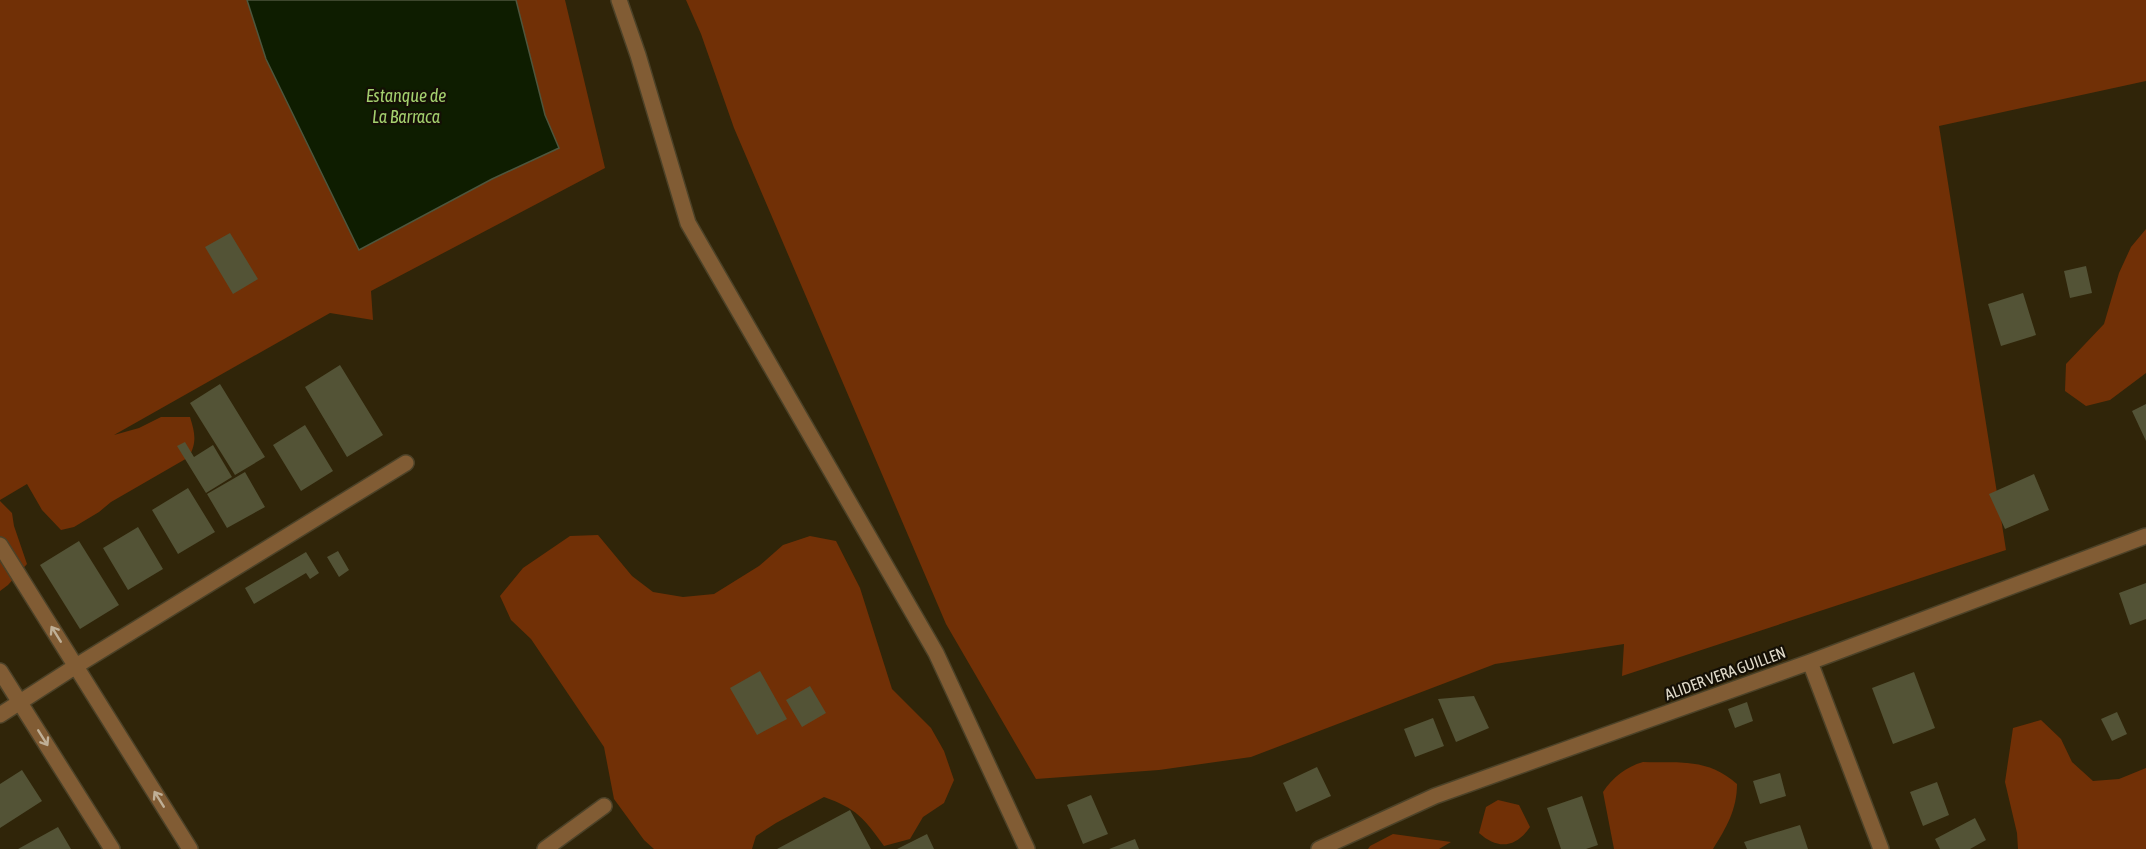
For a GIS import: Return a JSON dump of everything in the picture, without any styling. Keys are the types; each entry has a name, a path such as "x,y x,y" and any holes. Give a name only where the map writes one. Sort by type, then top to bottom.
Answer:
{"street":[{"path":"619,0 638,55 688,223 936,653 1027,849"},
{"path":"0,715 406,463"},
{"name":"ALIDER VERA GUILLEN","path":"1319,849 1436,796 1810,662 2146,536"},
{"path":"0,545 190,849"},
{"path":"1810,662 1881,849"},
{"path":"0,671 112,849"},
{"path":"545,849 604,806"}],"shaded area":[{"path":"0,0 565,0 605,168 371,291 373,320 330,313 114,435 139,428 161,417 190,417 194,442 189,457 111,502 74,527 61,530 42,510 27,484 0,500"},
{"path":"686,0 2146,0 2146,81 1939,126 2006,550 1622,676 1624,644 1495,664 1251,757 1159,770 1036,779 946,624 734,128 701,34"},
{"path":"2146,229 2146,373 2110,400 2086,406 2065,391 2066,364 2104,324 2119,273 2131,247"},
{"path":"0,501 12,513 27,564 0,591"},
{"path":"598,535 632,576 653,592 683,597 714,594 759,566 783,545 810,536 836,541 860,588 892,689 931,728 944,751 954,780 944,803 923,817 910,839 884,846 852,810 824,797 756,836 752,849 654,849 644,840 614,799 604,747 531,639 511,620 500,596 523,568 570,536"},
{"path":"2041,720 2061,739 2072,762 2093,781 2119,779 2146,768 2146,849 2018,849 2017,833 2005,782 2013,728"},
{"path":"1643,762 1704,766 1737,784 1733,810 1713,849 1614,849 1603,792 1620,773"},
{"path":"1498,800 1519,805 1530,827 1512,843 1492,842 1479,833 1486,807"},
{"path":"1393,834 1451,842 1439,849 1368,849"}],"water":[{"name":"Estanque de La Barraca","path":"247,0 516,0 545,115 559,148 492,179 359,250 266,59"}],"building":[{"path":"230,233 258,279 233,294 205,247"},
{"path":"2086,266 2092,293 2070,298 2064,271"},
{"path":"2023,293 2036,335 2001,346 1988,304"},
{"path":"340,365 383,435 347,457 305,387"},
{"path":"220,384 265,457 235,475 190,403"},
{"path":"2146,404 2146,441 2132,411"},
{"path":"305,425 333,471 301,491 273,445"},
{"path":"185,442 194,457 213,445 232,477 206,493 177,446"},
{"path":"245,472 265,507 227,528 207,494"},
{"path":"2034,474 2049,510 2005,529 1989,494"},
{"path":"188,488 215,532 178,554 152,510"},
{"path":"138,527 163,569 128,590 103,548"},
{"path":"79,541 119,605 80,629 40,565"},
{"path":"338,551 349,570 339,577 327,557"},
{"path":"306,552 319,573 310,579 306,573 254,604 245,588"},
{"path":"2146,583 2146,619 2130,625 2119,593"},
{"path":"760,671 787,719 757,735 730,688"},
{"path":"1914,672 1935,728 1893,744 1872,688"},
{"path":"810,686 826,713 802,727 786,700"},
{"path":"1474,696 1489,728 1456,742 1438,699"},
{"path":"1747,702 1753,721 1735,728 1728,709"},
{"path":"2117,712 2127,734 2112,741 2101,719"},
{"path":"1433,718 1444,746 1415,757 1404,729"},
{"path":"1317,767 1331,796 1296,812 1283,783"},
{"path":"22,770 42,801 0,828 0,784"},
{"path":"1780,773 1786,796 1760,804 1753,781"},
{"path":"1937,782 1949,815 1923,826 1910,792"},
{"path":"1091,795 1108,834 1083,844 1067,805"},
{"path":"1582,796 1598,845 1586,849 1561,849 1547,808"},
{"path":"850,810 871,849 777,849"},
{"path":"1975,818 1986,840 1970,849 1940,849 1935,839"},
{"path":"1800,825 1808,849 1747,849 1744,842"},
{"path":"58,827 71,849 18,849"},
{"path":"927,834 934,849 897,849"},
{"path":"1135,839 1139,849 1109,849"}]}
